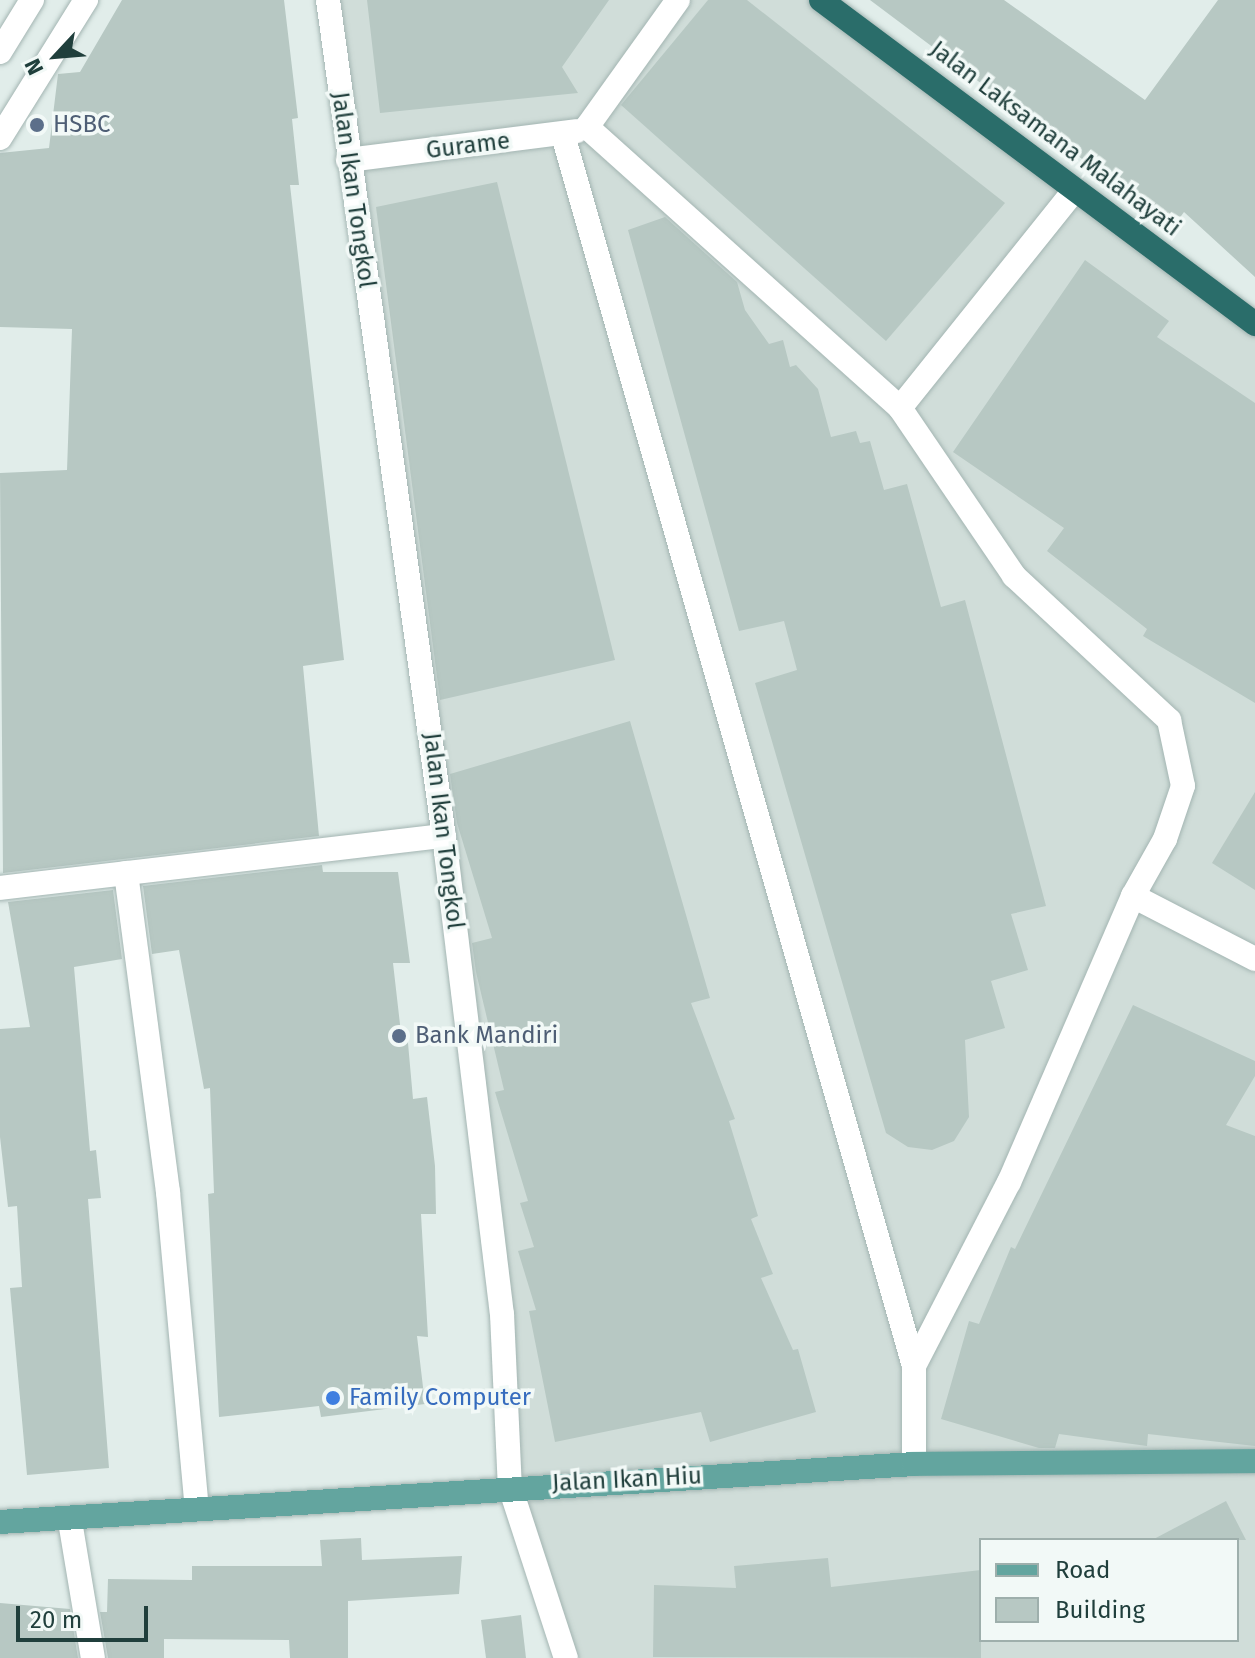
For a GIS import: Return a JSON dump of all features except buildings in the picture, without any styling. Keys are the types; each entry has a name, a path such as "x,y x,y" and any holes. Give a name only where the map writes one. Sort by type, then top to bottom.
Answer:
{"highway":[{"name":"Jalan Laksamana Malahayati","path":"821,0 1255,324"}],"main road":[{"name":"Jalan Ikan Hiu","path":"0,1522 70,1521 197,1508 914,1464 1255,1461"}],"street":[{"path":"0,52 32,0"},
{"path":"0,138 86,0"},
{"name":"Jalan Ikan Tongkol","path":"328,0 444,836 502,1314 510,1487 566,1658"},
{"path":"678,0 587,127 900,408 1014,576 1169,720 1183,786 1165,839 1133,896 1009,1182 914,1366"},
{"name":"Gurame","path":"348,160 563,135 587,127"},
{"path":"563,135 914,1366 914,1464"},
{"path":"900,408 1074,191"},
{"path":"0,888 444,836"},
{"path":"126,873 168,1192 197,1508"},
{"path":"1133,896 1255,959"},
{"path":"70,1521 93,1658"}],"shaded area":[{"path":"330,0 821,0 1255,324 1255,1658 571,1658 516,1504"}],"place":[{"name":"HSBC","path":"37,125"},
{"name":"Bank Mandiri","path":"399,1036"},
{"name":"Family Computer","path":"333,1398"}]}
